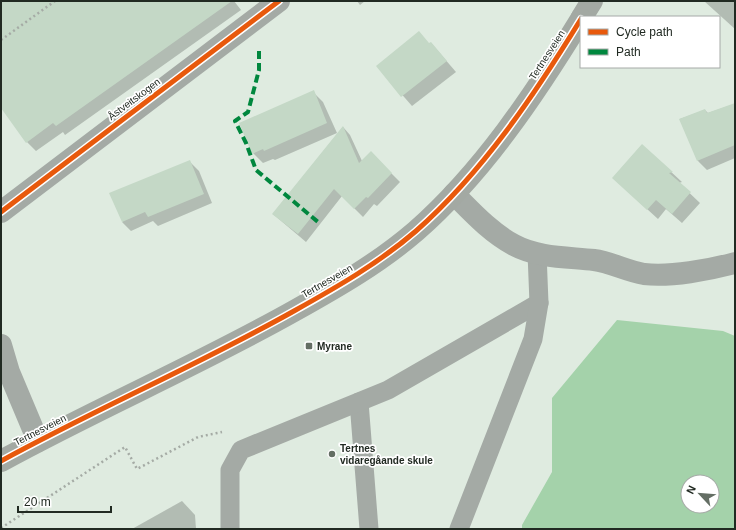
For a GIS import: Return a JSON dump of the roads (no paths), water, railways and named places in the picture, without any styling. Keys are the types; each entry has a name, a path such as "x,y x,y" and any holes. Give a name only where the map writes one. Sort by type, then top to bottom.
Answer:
{"main road":[{"name":"Tertnesveien","path":"583,16 592,1"},
{"name":"Tertnesveien","path":"1,461 38,441 207,358 353,277 387,254 417,230 454,194 489,152 527,102 580,21"}],"street":[{"name":"Åstveitskogen","path":"1,212 279,1"},
{"path":"454,194 491,230 514,246 537,253 569,259 596,260 645,274 680,273 735,263"},
{"path":"1,345 5,372 38,441"}],"lane":[{"path":"459,529 533,339 539,303 537,253"},
{"path":"230,529 230,470 241,450 388,390 539,303"},
{"path":"359,402 369,529"}],"place":[{"name":"Myrane","path":"309,346"},
{"name":"Tertnes vidaregåande skule","path":"332,454"}]}
